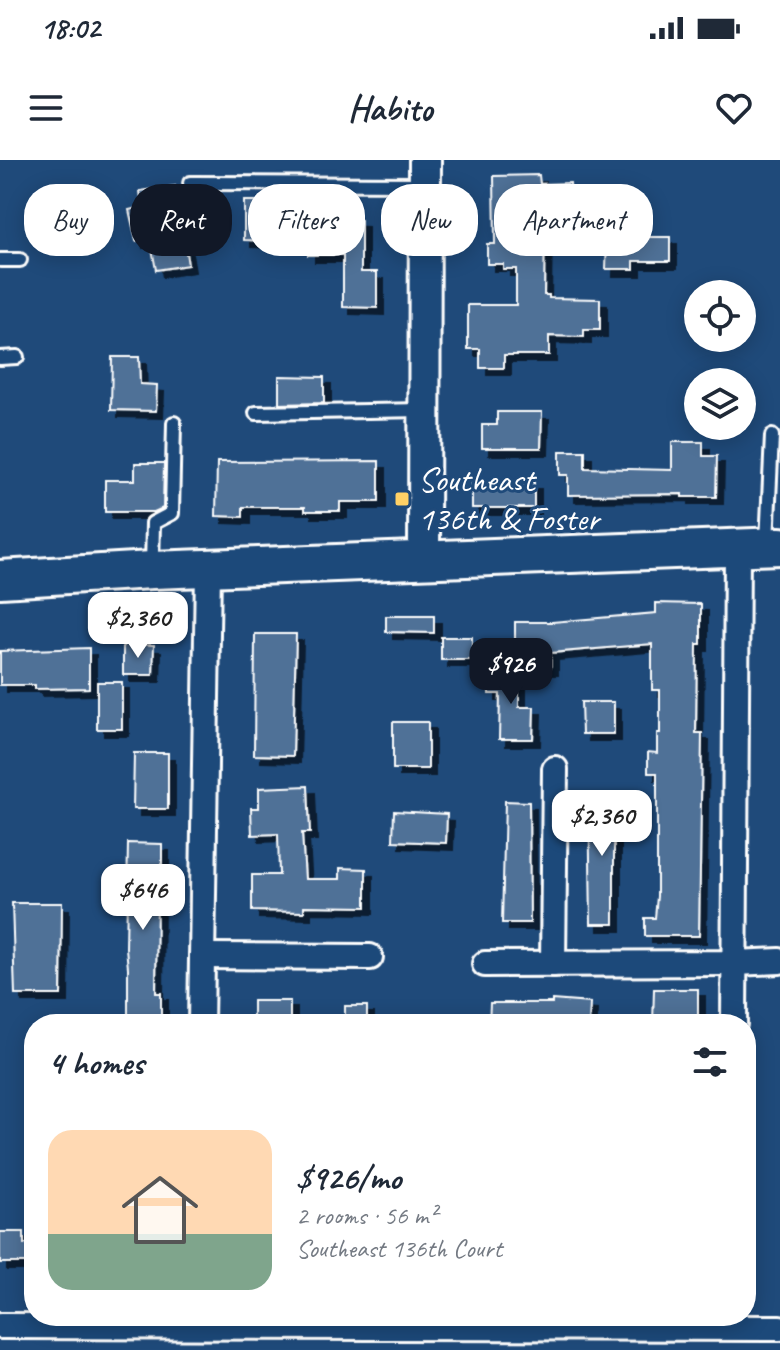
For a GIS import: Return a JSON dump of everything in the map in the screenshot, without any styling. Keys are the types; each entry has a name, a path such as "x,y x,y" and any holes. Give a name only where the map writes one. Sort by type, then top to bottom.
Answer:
{"main road":[{"path":"0,579 152,570 762,546"}],"street":[{"path":"424,172 424,560"},
{"path":"734,1014 762,546"},
{"path":"201,1014 208,569"},
{"path":"553,964 555,769"},
{"path":"202,956 370,957"},
{"path":"485,964 780,961"},
{"path":"0,1326 24,1325"},
{"path":"756,1325 780,1328"},
{"path":"461,1326 483,1339 673,1326"}],"lane":[{"path":"190,183 424,172"},
{"path":"0,260 20,260"},
{"path":"0,358 17,357"},
{"path":"256,413 424,410"},
{"path":"152,570 153,523 172,513 174,503 174,423"},
{"path":"762,546 772,436"}],"building":[{"path":"539,175 540,184 494,184 494,176"},
{"path":"244,201 248,201 248,240 244,240"},
{"path":"653,237 670,237 670,261 634,261 634,269 606,269 606,256 653,256"},
{"path":"487,244 494,244 494,256 544,256 544,295 549,295 549,298 600,299 600,330 584,330 584,337 549,336 549,355 504,355 504,368 480,368 480,349 468,349 468,305 516,305 516,269 503,269 503,264 487,264"},
{"path":"153,256 187,256 188,265 156,270"},
{"path":"343,256 361,256 361,272 377,272 377,308 343,307"},
{"path":"112,357 139,357 140,384 157,385 156,411 111,410"},
{"path":"279,376 324,377 324,403 279,404"},
{"path":"497,412 542,412 541,448 482,448 482,425 497,425"},
{"path":"672,442 703,442 703,456 717,456 716,497 682,497 682,494 568,495 568,475 560,475 560,451 585,451 585,468 672,470"},
{"path":"379,461 379,502 340,502 340,511 305,511 305,507 243,507 243,517 216,516 217,462"},
{"path":"135,463 164,463 163,508 154,512 105,512 105,480 135,480"},
{"path":"472,482 534,482 534,508 472,508"},
{"path":"656,603 701,604 701,644 697,644 696,733 702,733 699,936 645,936 645,918 655,918 657,896 657,773 648,773 648,752 657,753 660,690 652,690 652,644 551,653 551,668 515,668 515,622 656,613"},
{"path":"386,616 434,616 434,633 386,632"},
{"path":"255,634 296,634 293,756 254,755"},
{"path":"441,637 472,637 472,660 441,660"},
{"path":"123,644 154,645 153,675 123,675"},
{"path":"89,648 89,688 35,689 35,685 0,685 0,651"},
{"path":"489,671 519,671 519,707 534,707 533,739 499,739 500,694 489,694"},
{"path":"97,682 122,682 122,729 97,729"},
{"path":"581,702 614,702 614,734 582,734"},
{"path":"393,722 428,722 428,769 393,769"},
{"path":"134,753 168,753 168,809 133,809"},
{"path":"308,786 310,833 302,833 305,879 340,879 340,868 366,869 366,907 304,906 304,912 252,911 252,875 279,875 278,834 252,835 251,808 259,808 259,788"},
{"path":"589,794 614,794 614,924 591,924"},
{"path":"505,801 529,802 530,923 502,923"},
{"path":"394,811 447,814 446,843 393,841"},
{"path":"128,843 162,844 162,889 157,889 156,993 161,993 161,1014 128,1014"},
{"path":"12,903 62,903 61,995 15,995"},
{"path":"654,989 698,989 698,1014 653,1014"},
{"path":"552,1000 590,1003 589,1014 489,1014 490,1003 552,1003"},
{"path":"253,1001 290,1001 290,1014 253,1014"},
{"path":"345,1006 367,1006 367,1014 345,1014"},
{"path":"0,1232 24,1232 24,1263 0,1263"}],"place":[{"name":"Southeast 136th & Foster","path":"402,499"}]}
